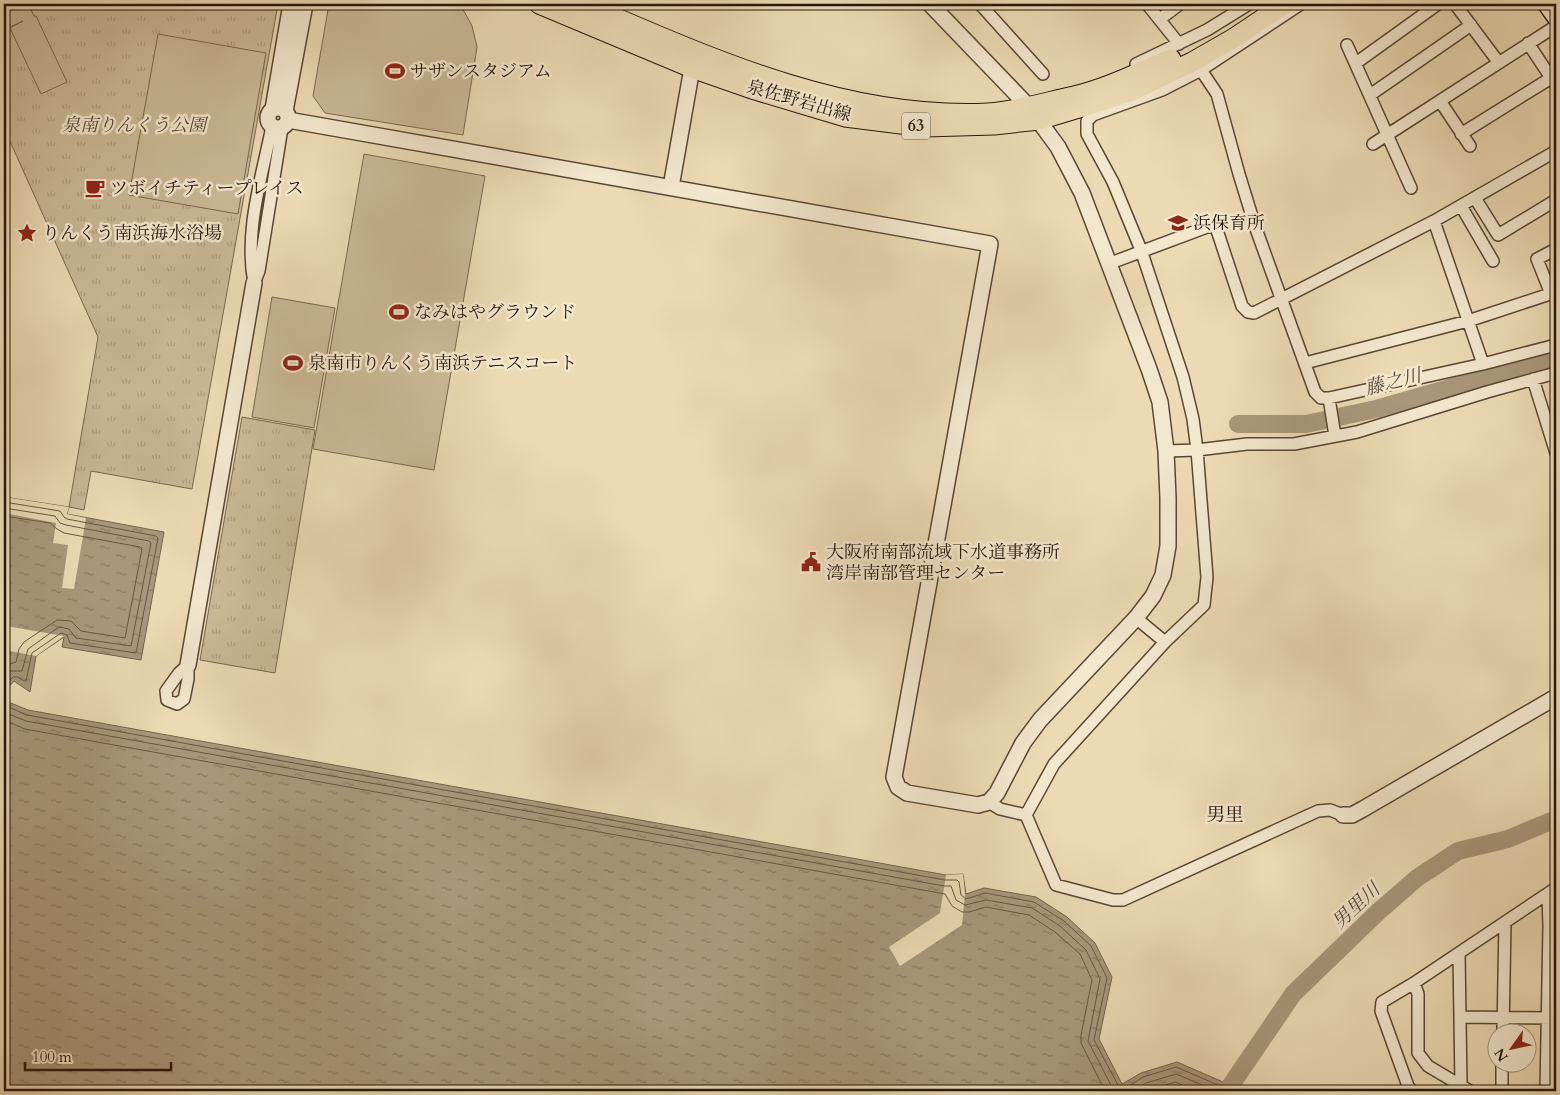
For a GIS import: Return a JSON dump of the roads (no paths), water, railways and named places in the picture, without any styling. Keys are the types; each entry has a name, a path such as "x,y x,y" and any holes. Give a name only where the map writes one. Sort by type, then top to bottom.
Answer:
{"main road":[{"name":"泉佐野岩出線","path":"540,4 692,68 755,90 845,117 925,127 994,126 1033,113 1125,78 1188,51 1264,4"},
{"name":"泉佐野岩出線","path":"584,4 721,61 801,89 871,104 932,112 990,113 1033,113 1096,104 1141,86 1192,62 1234,38 1285,4"},
{"path":"1546,4 1556,18"}],"street":[{"path":"280,119 291,4"},
{"path":"188,665 254,283 251,266 252,224 280,119 305,4"},
{"path":"280,119 990,244 894,777 898,787 907,793 978,805 989,802 997,793 1023,743 1040,720 1136,618 1153,596 1163,575 1168,546 1166,451 1160,402 1149,369 1082,193 1058,147 1033,113 930,4"},
{"path":"980,4 1042,74"},
{"path":"1147,4 1179,44"},
{"path":"1160,19 1180,4"},
{"path":"1074,96 1207,30 1249,4"},
{"path":"1026,815 1054,764 1165,642 1204,605 1207,577 1197,450 1193,420 1183,377 1141,250 1113,182 1087,134 1087,121 1093,115 1162,90 1201,70 1301,4"},
{"path":"1356,63 1438,4"},
{"path":"1455,4 1498,63"},
{"path":"1370,96 1471,25"},
{"path":"1373,144 1556,26"},
{"path":"1462,134 1553,81 1528,43"},
{"path":"1348,45 1411,188"},
{"path":"671,187 692,68"},
{"path":"1201,70 1217,94 1238,174 1255,226 1315,392 1321,398 1329,401 1556,345"},
{"path":"1440,101 1470,146"},
{"path":"1108,264 1141,250 1215,224 1242,306 1248,312 1254,314 1434,221 1556,151"},
{"path":"1475,198 1498,235 1556,200"},
{"path":"1460,206 1493,261"},
{"path":"1434,221 1483,364"},
{"path":"1305,363 1468,321 1554,293 1537,259 1556,249"},
{"path":"1166,451 1197,450 1247,444 1294,444 1334,434 1357,432 1556,373"},
{"path":"1533,379 1556,453"},
{"path":"1329,401 1334,434"},
{"path":"1136,618 1165,642"},
{"path":"1026,815 1056,885 1113,900 1123,900 1318,811 1330,810 1343,815 1352,815 1363,810 1556,697"},
{"path":"989,802 1000,810 1026,815"},
{"path":"1412,1091 1408,1086 1381,1011 1382,1002 1414,983 1552,891"},
{"path":"1546,1091 1551,1065 1552,891"},
{"path":"1503,1022 1505,922"},
{"path":"1459,953 1460,1017 1465,1089"},
{"path":"1414,983 1418,994 1418,1052 1428,1066 1465,1089"},
{"path":"1460,1017 1552,1018"},
{"path":"1502,1072 1502,1091"}],"water":[{"path":"4,497 69,507 67,514 164,532 141,660 62,647 64,637 36,656 30,692 14,681 7,689 6,701 28,710 946,875 963,874 966,894 984,888 1036,897 1067,917 1095,943 1112,977 1099,1039 1122,1084 1141,1073 1177,1062 1244,1091 4,1091"}],"waterway":[{"name":"藤之川","path":"1238,424 1306,424 1376,409 1478,380 1556,361"},
{"name":"男里川","path":"1231,1085 1293,994 1378,912 1417,878 1458,851 1508,839 1556,819"}],"place":[{"name":"サザンスタジアム","path":"395,71"},
{"name":"ツボイチティープレイス","path":"95,188"},
{"name":"浜保育所","path":"1178,223"},
{"name":"りんくう南浜海水浴場","path":"27,233"},
{"name":"なみはやグラウンド","path":"399,312"},
{"name":"泉南市りんくう南浜テニスコート","path":"293,363"},
{"name":"大阪府南部流域下水道事務所 湾岸南部管理センター","path":"811,562"}],"district":[{"name":"男里","path":"1225,815"}],"park label":[{"name":"泉南りんくう公園","path":"134,125"}]}
